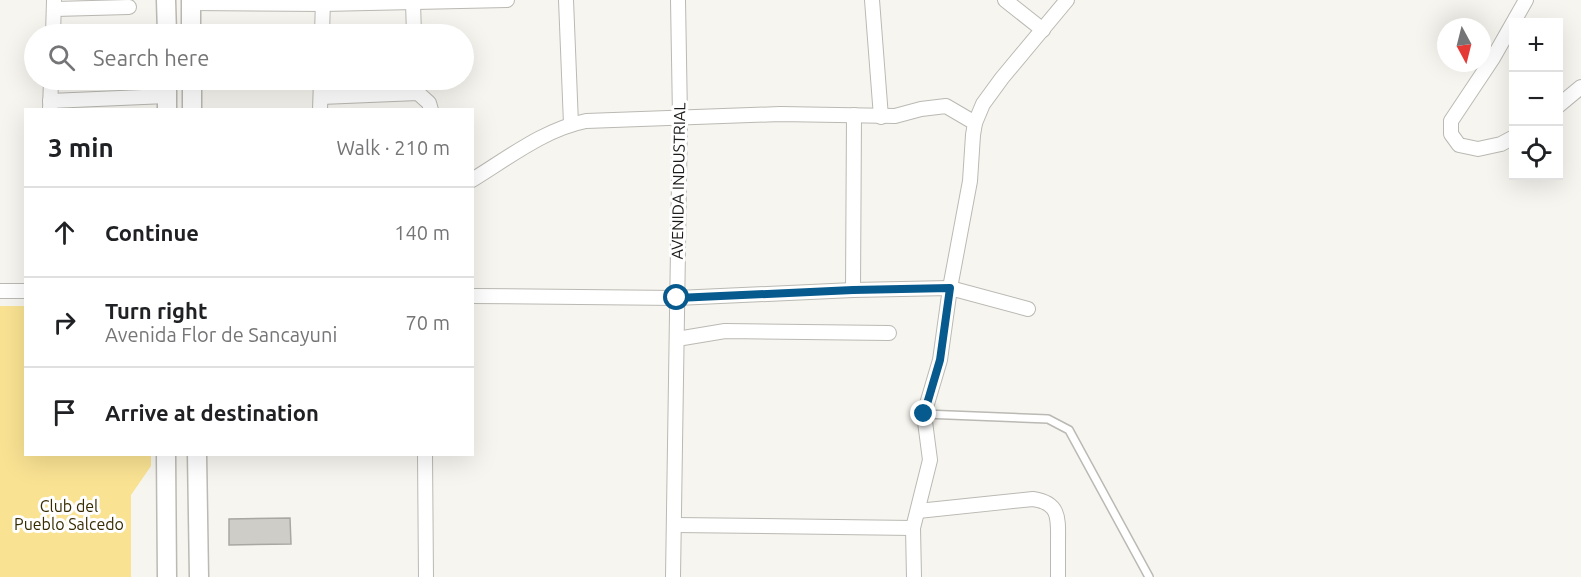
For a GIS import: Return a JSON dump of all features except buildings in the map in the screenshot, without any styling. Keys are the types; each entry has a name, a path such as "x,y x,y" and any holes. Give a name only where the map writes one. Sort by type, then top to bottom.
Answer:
{"street":[{"path":"166,0 167,24"},
{"path":"191,24 190,2 412,3 507,0"},
{"path":"566,0 571,124"},
{"name":"AVENIDA INDUSTRIAL","path":"673,577 680,117 678,0"},
{"path":"872,0 881,117"},
{"path":"1005,0 1043,30"},
{"path":"914,577 913,528 930,460 924,414 940,360 950,288 970,182 975,123 982,104 1067,0"},
{"path":"1509,140 1502,144 1478,149 1459,145 1451,134 1451,121 1493,58 1526,0"},
{"path":"322,24 323,2"},
{"path":"412,3 413,24"},
{"path":"53,24 54,5 129,7"},
{"path":"1563,102 1581,87"},
{"path":"51,90 50,105 167,95"},
{"path":"192,90 192,108"},
{"path":"320,103 394,90"},
{"path":"420,90 430,108"},
{"path":"474,179 554,131 586,121 780,114 881,117 946,106 975,123"},
{"path":"853,290 854,115"},
{"path":"474,296 677,298 950,288 1028,309"},
{"path":"0,291 24,291"},
{"path":"677,339 725,331 889,333"},
{"path":"166,456 166,577"},
{"path":"197,456 199,577"},
{"path":"425,456 426,577"},
{"path":"918,511 1033,499 1044,501 1053,507 1058,516 1058,577"},
{"path":"675,525 913,528"}],"lane":[{"path":"924,414 1048,419 1069,430 1149,577"}],"green space":[{"name":"Club del Pueblo Salcedo","path":"0,306 24,306 24,456 151,456 151,466 131,495 131,577 0,577"}],"route":[{"path":"677,298 950,288 940,360 924,414"}]}
